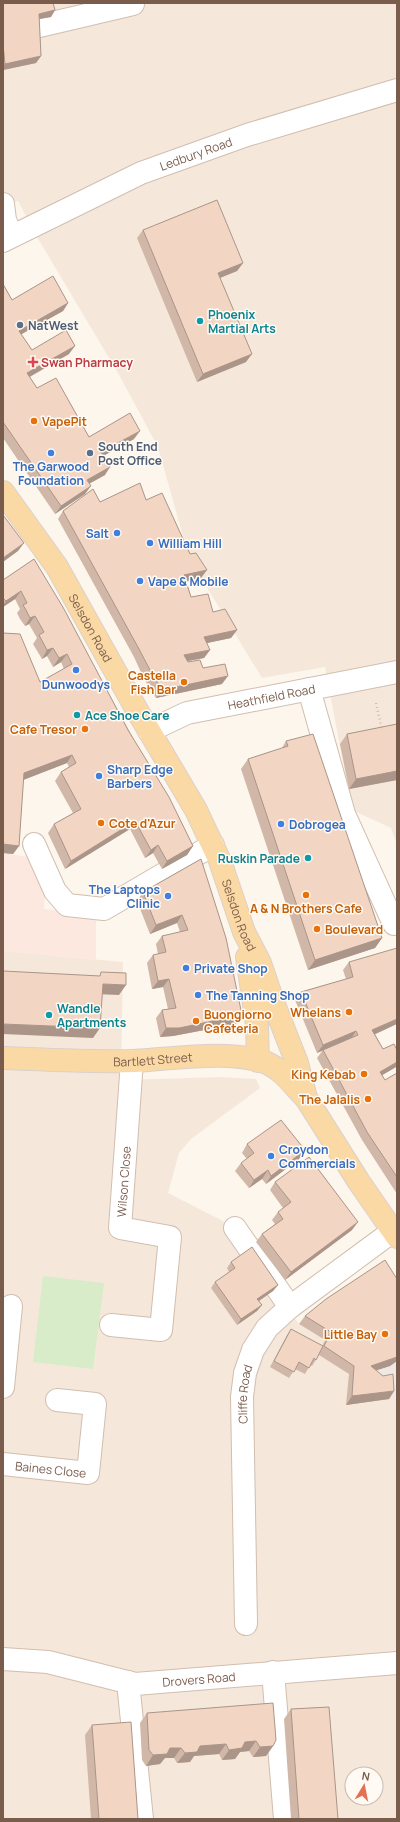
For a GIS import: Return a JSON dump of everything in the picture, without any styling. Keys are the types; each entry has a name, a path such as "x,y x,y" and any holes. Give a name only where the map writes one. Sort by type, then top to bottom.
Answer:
{"main road":[{"name":"Selsdon Road","path":"3,492 57,567 149,731 183,786 213,845 244,932 260,963 276,1012 297,1063 306,1098 359,1182 395,1234"},
{"path":"244,932 257,1025 258,1061"},
{"name":"Bartlett Street","path":"3,1058 132,1061 233,1057 258,1061 279,1070 306,1098"},
{"name":"Bartlett Street","path":"3,1069 48,1060"}],"street":[{"path":"35,27 133,4"},
{"name":"Ledbury Road","path":"8,238 141,173 247,135 397,90"},
{"path":"3,204 8,238"},
{"name":"Heathfield Road","path":"149,731 187,714 397,672"},
{"path":"309,689 344,814 394,924"},
{"path":"34,844 56,891 67,905 104,909 213,845"},
{"name":"Wilson Close","path":"111,1325 161,1330 170,1237 120,1228 132,1061"},
{"path":"235,1228 290,1307"},
{"name":"Cliffe Road","path":"246,1624 242,1397 245,1373 253,1350 267,1328 290,1307 395,1234"},
{"path":"3,1387 11,1306"},
{"name":"Baines Close","path":"3,1464 88,1473 95,1404 57,1400"},
{"name":"Drovers Road","path":"3,1659 48,1662 135,1684 397,1663"},
{"path":"273,1672 285,1819"},
{"path":"128,1682 142,1819"}],"path":[{"path":"371,678 383,735"}],"shaded area":[{"path":"3,3 397,3 397,845 391,828 352,810 325,667 262,678 189,558 158,447 118,373 37,237 18,201 3,203"},
{"path":"3,853 29,857 45,891 44,909 96,914 96,960 3,951"},
{"path":"3,951 123,962 121,1080 221,1077 256,1079 260,1088 191,1139 179,1153 168,1193 223,1221 299,1324 325,1340 318,1354 389,1399 397,1399 397,1819 3,1819"},
{"path":"397,1361 397,1399 389,1399 349,1374"}],"green space":[{"path":"43,1276 104,1283 93,1369 33,1362"}],"building":[{"path":"3,3 53,3 55,10 39,14 41,56 5,64 3,44"},
{"name":"Phoenix Martial Arts","path":"217,200 243,263 218,273 252,354 203,374 143,230"},
{"path":"53,276 68,303 19,331 32,350 66,330 75,346 27,373 37,388 56,378 89,437 130,413 140,431 101,452 110,467 87,480 91,486 61,506 3,422 3,284 12,300"},
{"path":"140,483 146,500 162,493 190,554 196,553 207,570 184,575 191,597 208,594 213,612 225,609 237,630 204,637 210,650 184,655 188,662 200,660 203,668 225,664 228,676 162,690 63,511 93,489 100,502"},
{"path":"3,515 24,543 3,558"},
{"path":"34,559 64,609 128,730 169,797 193,846 167,861 158,845 151,850 135,821 71,861 54,824 81,809 61,772 76,763 72,755 24,773 19,846 3,844 3,633 20,634 40,682 72,664 67,654 59,658 53,648 47,650 39,635 44,632 35,616 30,618 23,605 27,603 21,591 6,601 3,598 3,580"},
{"path":"397,724 397,771 356,779 347,734"},
{"name":"Ruskin Parade","path":"313,734 382,938 315,960 248,759 288,746 286,741"},
{"path":"201,859 226,938 242,1015 179,1028 166,1028 162,1010 176,1008 169,979 158,981 153,955 166,952 162,936 188,930 182,915 156,925 143,892"},
{"path":"397,948 397,1019 372,1030 383,1049 394,1044 397,1050 397,1062 380,1072 385,1080 397,1073 397,1177 367,1132 323,1050 358,1035 356,1031 323,1045 301,992 353,977 349,962"},
{"name":"Wandle Apartments","path":"3,971 100,976 101,972 126,973 126,985 103,984 100,1028 3,1024"},
{"name":"Croydon Commercials","path":"281,1120 305,1150 271,1176 268,1170 254,1180 241,1163 254,1153 247,1144"},
{"path":"309,1157 358,1222 291,1272 262,1234 283,1219 278,1212 291,1202 275,1182"},
{"path":"252,1247 278,1285 257,1299 262,1305 241,1319 215,1282 235,1268 231,1262"},
{"path":"385,1260 397,1279 397,1357 371,1366 383,1376 393,1374 394,1391 352,1396 354,1366 324,1346 331,1332 305,1316 326,1299"},
{"path":"291,1329 323,1346 316,1360 314,1358 309,1368 299,1362 294,1372 274,1361"},
{"path":"273,1703 276,1740 273,1746 260,1747 256,1741 245,1742 242,1748 229,1750 226,1744 200,1746 197,1752 185,1753 181,1748 170,1748 167,1754 153,1755 149,1750 147,1713"},
{"path":"329,1707 338,1819 299,1819 291,1709"},
{"path":"131,1722 138,1819 99,1819 92,1725"}],"place":[{"name":"Phoenix Martial Arts","path":"200,321"},
{"name":"NatWest","path":"20,325"},
{"name":"Swan Pharmacy","path":"33,362"},
{"name":"VapePit","path":"34,421"},
{"name":"The Garwood Foundation","path":"51,453"},
{"name":"South End Post Office","path":"90,453"},
{"name":"Salt","path":"117,533"},
{"name":"William Hill","path":"150,543"},
{"name":"Vape & Mobile","path":"140,581"},
{"name":"Dunwoodys","path":"76,670"},
{"name":"Castella Fish Bar","path":"184,682"},
{"name":"Ace Shoe Care","path":"77,715"},
{"name":"Cafe Tresor","path":"85,729"},
{"name":"Sharp Edge Barbers","path":"99,776"},
{"name":"Cote d'Azur","path":"101,823"},
{"name":"Dobrogea","path":"281,824"},
{"name":"Ruskin Parade","path":"308,858"},
{"name":"A & N Brothers Cafe","path":"306,895"},
{"name":"The Laptops Clinic","path":"168,896"},
{"name":"Boulevard","path":"317,929"},
{"name":"Private Shop","path":"186,968"},
{"name":"The Tanning Shop","path":"198,995"},
{"name":"Whelans","path":"349,1012"},
{"name":"Wandle Apartments","path":"49,1015"},
{"name":"Buongiorno Cafeteria","path":"196,1021"},
{"name":"King Kebab","path":"364,1074"},
{"name":"The Jalalis","path":"368,1099"},
{"name":"Croydon Commercials","path":"271,1156"},
{"name":"Little Bay","path":"385,1334"}]}
